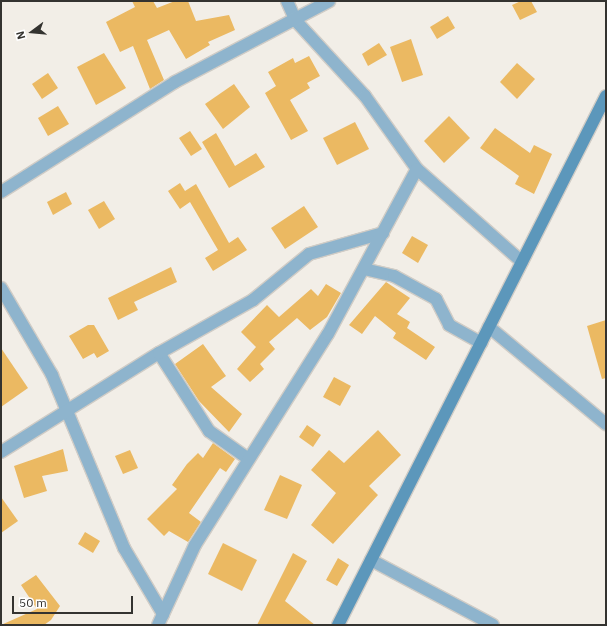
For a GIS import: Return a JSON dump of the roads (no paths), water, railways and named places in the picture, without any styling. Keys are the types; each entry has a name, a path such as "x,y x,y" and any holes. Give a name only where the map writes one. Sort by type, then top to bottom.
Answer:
{"main road":[{"path":"338,625 606,96"}],"street":[{"path":"287,1 296,21 365,96 417,169 522,262"},
{"path":"1,192 175,82 296,21 329,1"},
{"path":"158,625 181,568 247,458 328,334 417,169"},
{"path":"1,452 67,409 159,353 272,288 309,254 383,234"},
{"path":"364,269 394,276 436,299 449,325 481,343"},
{"path":"1,288 43,358 67,409 124,548 163,614"},
{"path":"489,327 606,424"},
{"path":"159,353 209,431 247,458"},
{"path":"371,560 493,625"}]}
